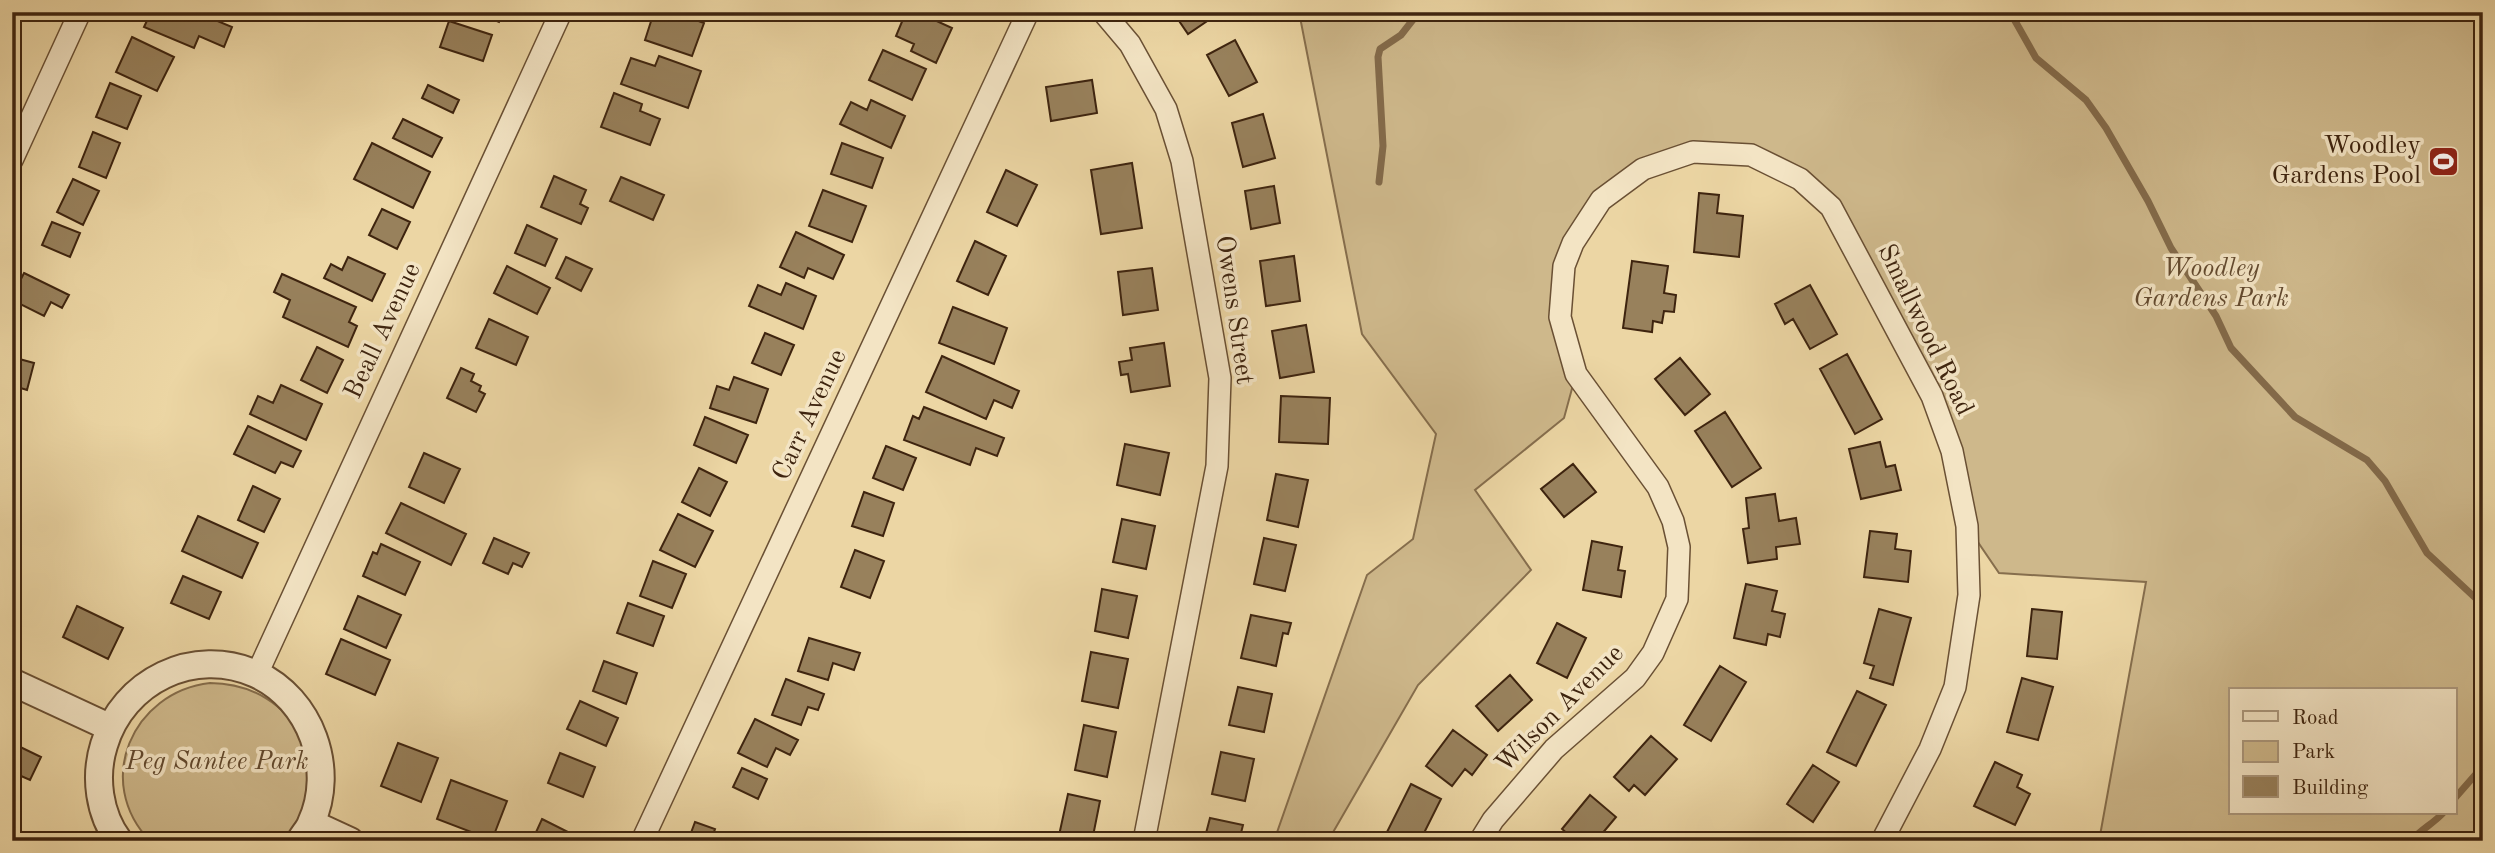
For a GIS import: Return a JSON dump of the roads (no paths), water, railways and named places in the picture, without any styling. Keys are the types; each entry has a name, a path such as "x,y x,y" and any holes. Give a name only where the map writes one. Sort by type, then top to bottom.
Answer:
{"street":[{"path":"12,160 80,12"},
{"name":"Beall Avenue","path":"257,674 561,12"},
{"name":"Carr Avenue","path":"642,841 1028,12"},
{"name":"Owens Street","path":"1103,12 1130,44 1166,109 1182,162 1220,378 1217,466 1144,841"},
{"name":"Wilson Avenue","path":"1480,841 1493,820 1555,749 1635,678 1653,653 1677,599 1679,547 1673,521 1658,487 1576,374 1560,317 1564,266 1573,243 1601,200 1643,169 1693,152 1751,155 1800,179"},
{"name":"Smallwood Road","path":"1800,179 1831,207 1932,396 1952,451 1967,526 1969,594 1955,687 1930,749 1882,841"},
{"path":"119,841 111,830 100,796 99,761 109,727 129,698 156,678 189,666 223,665 257,674 285,694 307,721 319,754 321,789 306,832 350,841"},
{"path":"12,682 109,727"}],"waterway":[{"path":"1379,182 1383,146 1378,57 1380,49 1401,35 1419,12"},
{"path":"2010,12 2036,58 2086,100 2106,128 2148,201 2171,248 2216,316 2231,348 2295,417 2367,460 2385,481 2427,553 2483,605"},
{"path":"2456,797 2483,766"},
{"path":"2411,841 2442,814"}],"place":[{"name":"Woodley Gardens Pool","path":"2444,161"}],"park label":[{"name":"Woodley Gardens Park","path":"2211,284"},
{"name":"Peg Santee Park","path":"217,762"}]}
